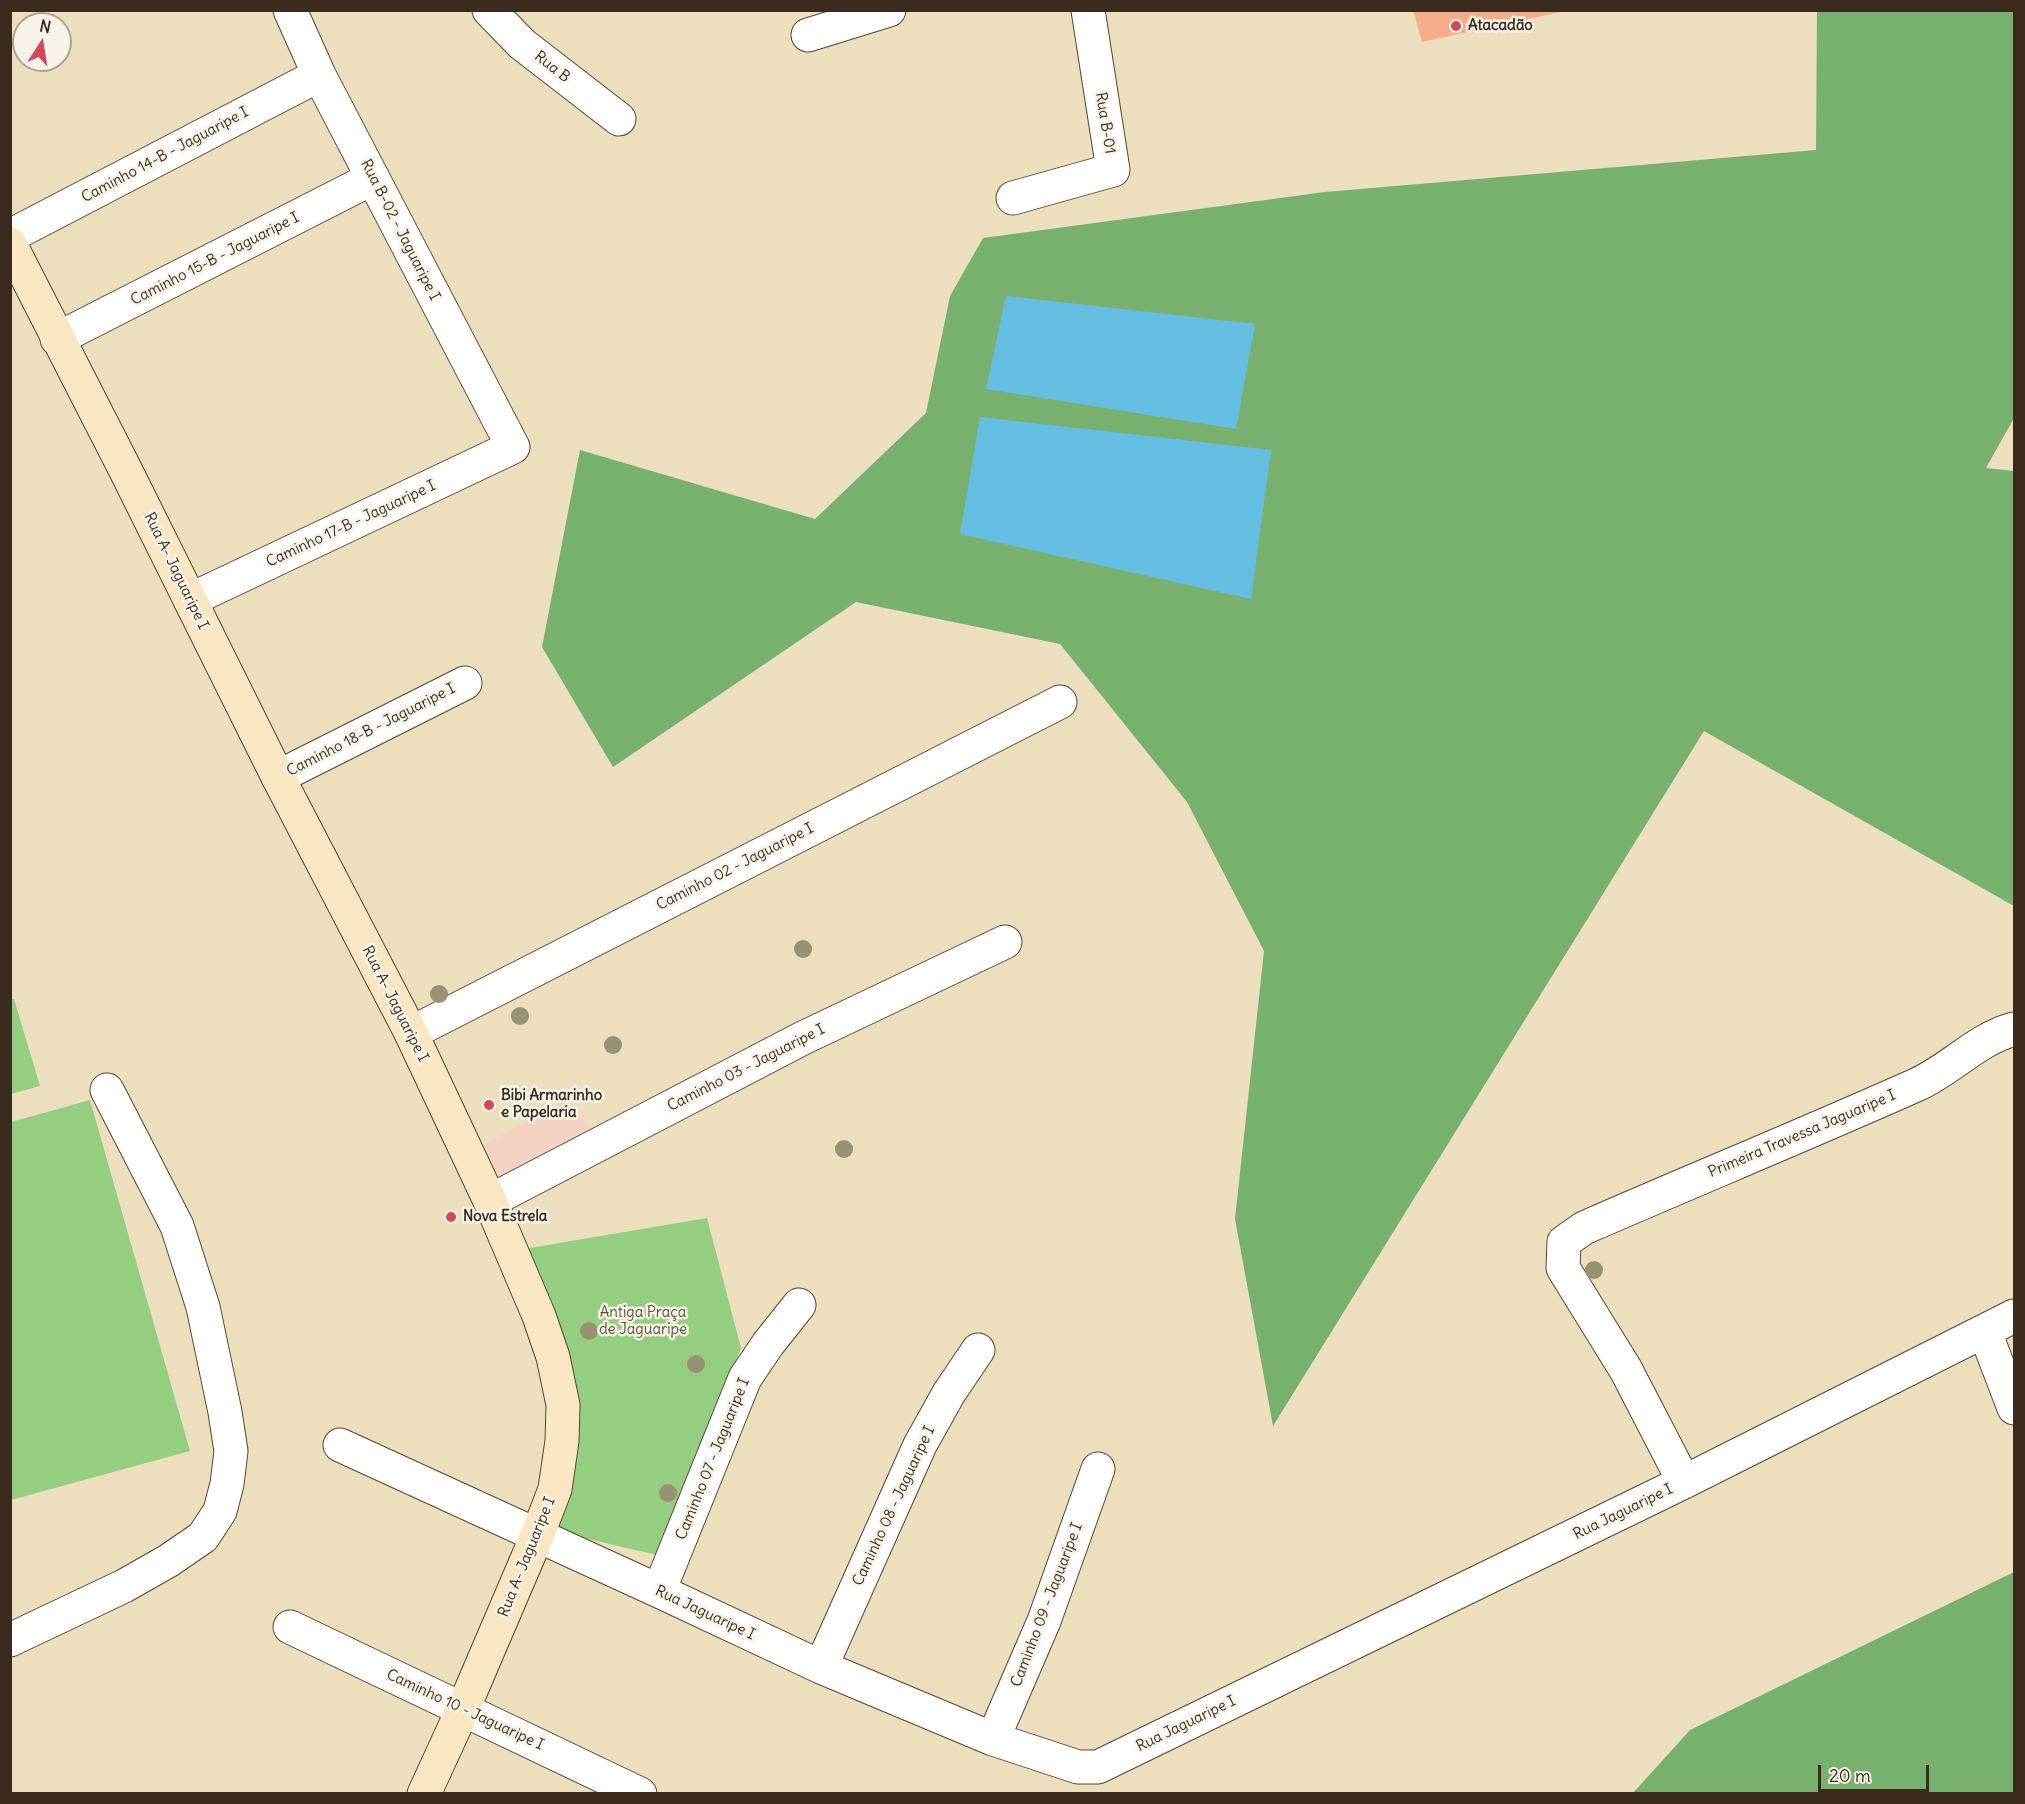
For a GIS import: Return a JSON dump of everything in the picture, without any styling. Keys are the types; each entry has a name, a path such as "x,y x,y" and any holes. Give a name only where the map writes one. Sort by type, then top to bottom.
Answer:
{"main road":[{"name":"Rua A- Jaguaripe I","path":"10,244 278,777 411,1033 490,1201 539,1316 553,1357 562,1405 562,1441 555,1489 463,1709 424,1794"}],"street":[{"name":"Rua B-02 - Jaguaripe I","path":"290,10 319,75 513,447"},
{"name":"Rua B","path":"489,10 522,44 619,119"},
{"path":"808,35 889,10"},
{"name":"Rua B-01","path":"1013,198 1113,170 1088,10"},
{"name":"Caminho 14-B - Jaguaripe I","path":"10,236 319,75"},
{"name":"Caminho 15-B - Jaguaripe I","path":"57,339 373,178"},
{"name":"Caminho 17-B - Jaguaripe I","path":"190,600 513,447"},
{"name":"Caminho 18-B - Jaguaripe I","path":"278,777 465,683"},
{"name":"Caminho 02 - Jaguaripe I","path":"411,1033 1060,702"},
{"name":"Caminho 03 - Jaguaripe I","path":"490,1201 803,1038 1005,942"},
{"name":"Primeira Travessa Jaguaripe I","path":"1684,1482 1626,1370 1563,1268 1564,1242 1584,1228 1919,1084 1982,1043 2014,1029"},
{"path":"10,1640 124,1586 168,1562 203,1537 220,1511 227,1484 231,1451 203,1307 177,1226 107,1090"},
{"name":"Caminho 07 - Jaguaripe I","path":"659,1591 745,1378 799,1305"},
{"name":"Rua Jaguaripe I","path":"340,1445 821,1667 993,1739 1078,1767 1098,1767 1684,1482 2014,1316"},
{"path":"1984,1332 2014,1408"},
{"name":"Caminho 08 - Jaguaripe I","path":"821,1667 920,1445 949,1393 978,1350"},
{"name":"Caminho 09 - Jaguaripe I","path":"993,1739 1044,1621 1098,1469"},
{"name":"Caminho 10 - Jaguaripe I","path":"290,1627 640,1794"}],"shaded area":[{"path":"569,1100 583,1115 592,1136 504,1184 483,1145"}],"green space":[{"path":"1817,11 2014,11 2014,418 1986,468 2014,471 2014,906 1704,731 1273,1426 1235,1219 1264,951 1187,802 1060,644 856,602 613,767 542,647 580,450 815,519 926,413 950,296 983,238 1325,192 1816,150"},
{"path":"14,999 40,1086 11,1094 10,1000"},
{"path":"90,1100 190,1451 11,1500 11,1122"},
{"name":"Antiga Praça de Jaguaripe","path":"707,1218 741,1348 657,1555 558,1532 574,1435 524,1249"},
{"path":"2014,1572 2014,1793 1633,1793 1690,1730"}],"water":[{"path":"1006,296 1255,324 1236,429 986,389"},
{"path":"980,417 1271,450 1251,599 960,534"}],"building":[{"name":"Atacadão","path":"1413,10 1565,10 1565,11 1422,42"}],"place":[{"name":"Atacadão","path":"1456,26"},
{"name":"Bibi Armarinho e Papelaria","path":"489,1105"},
{"name":"Nova Estrela","path":"451,1217"}]}
